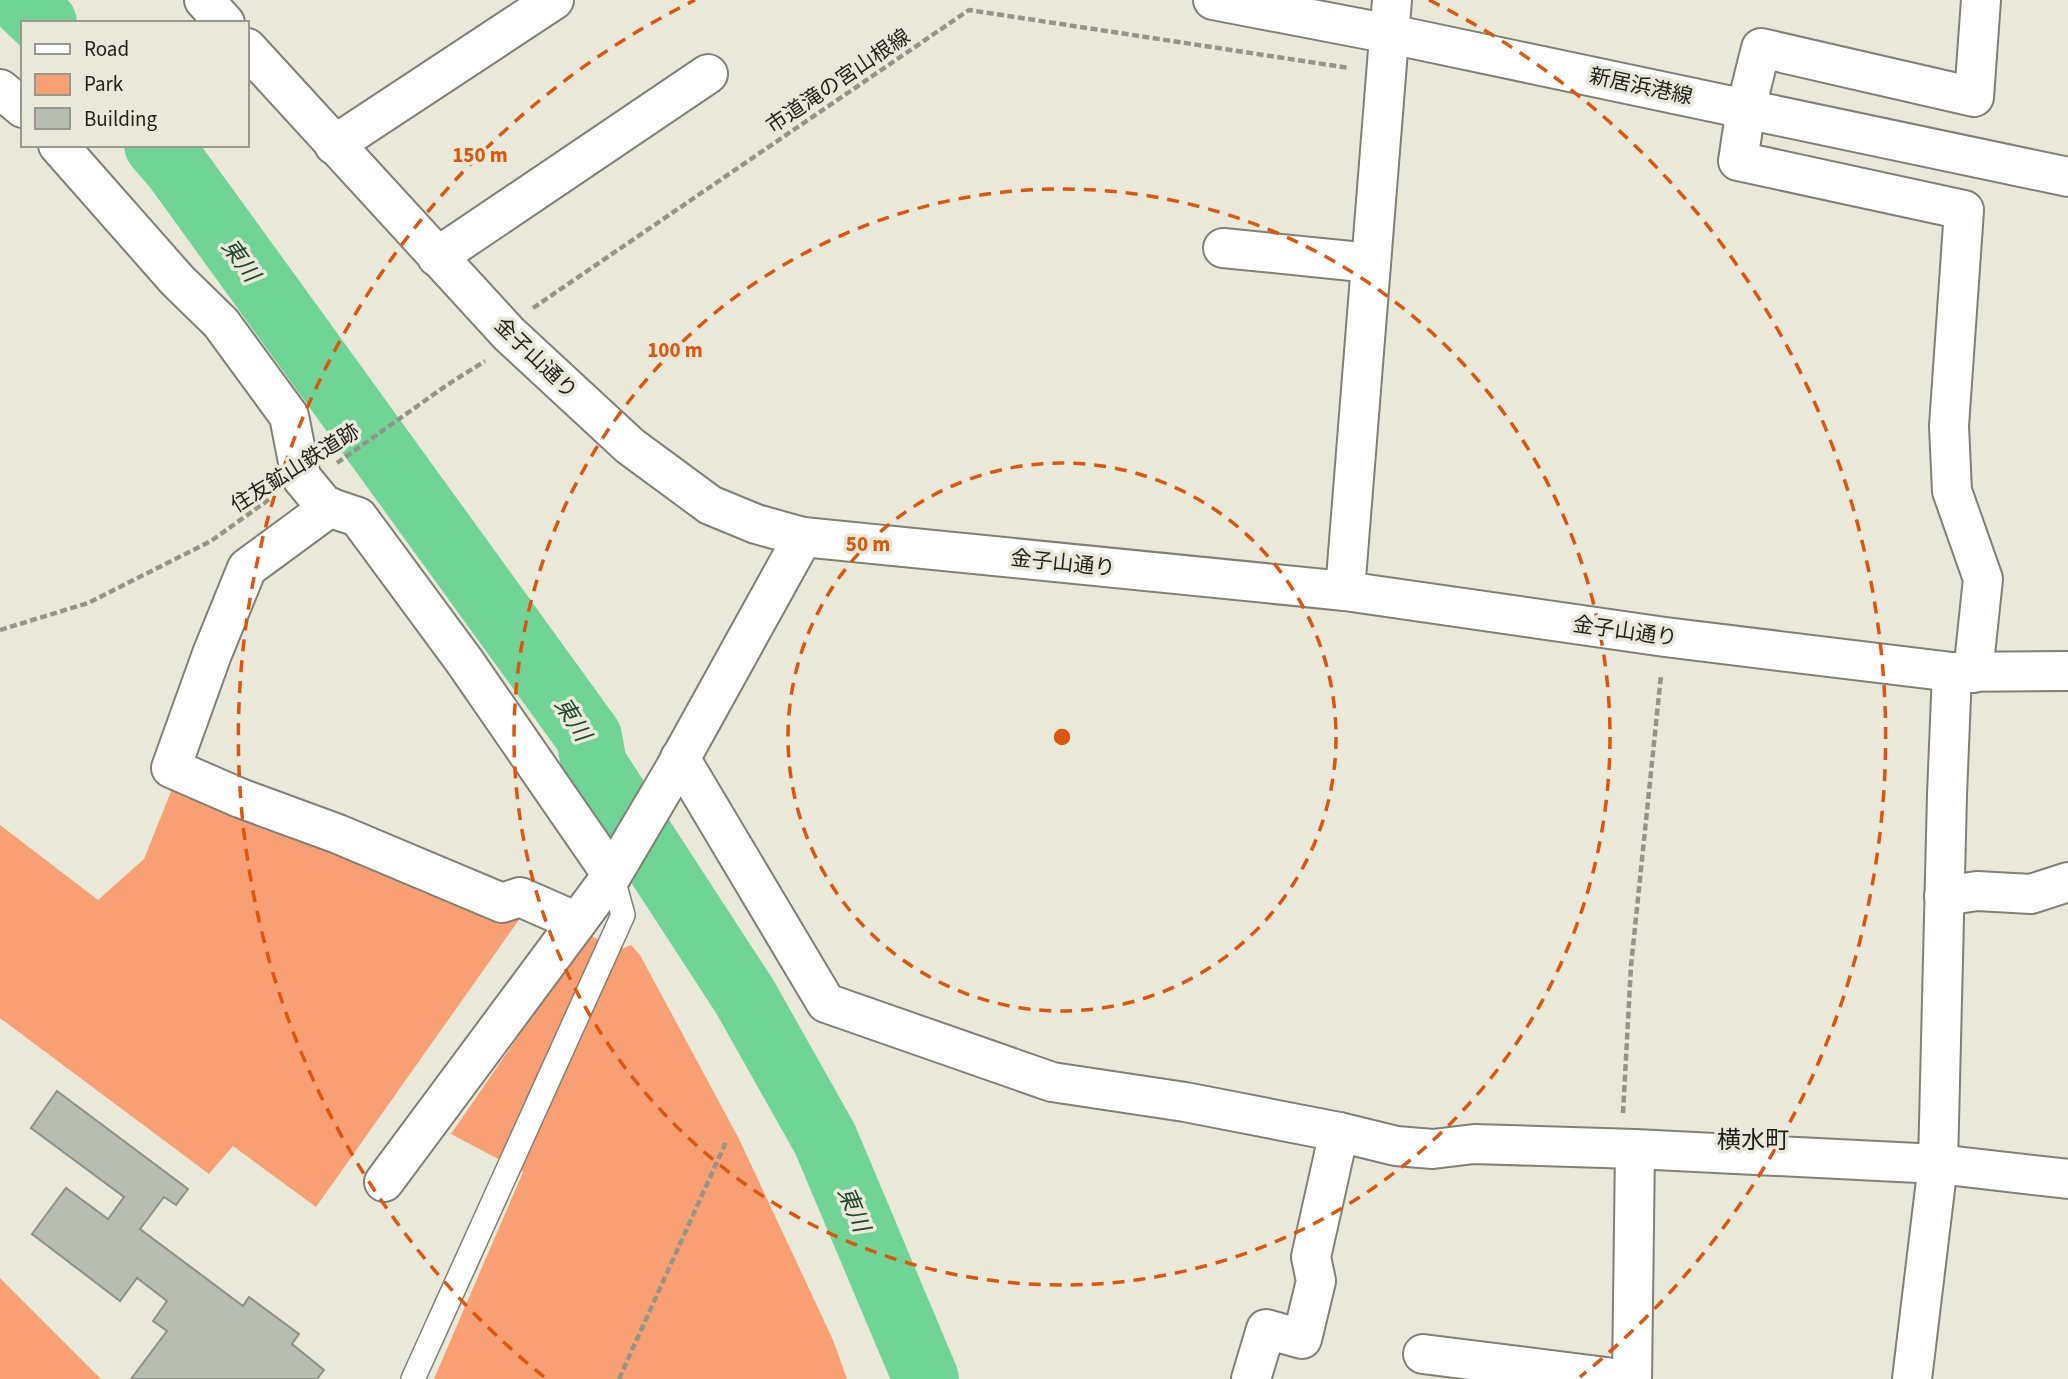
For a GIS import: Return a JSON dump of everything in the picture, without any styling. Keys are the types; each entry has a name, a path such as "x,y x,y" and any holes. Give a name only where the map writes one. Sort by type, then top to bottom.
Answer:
{"street":[{"path":"204,0 223,21"},
{"path":"334,145 554,0"},
{"name":"新居浜港線","path":"1213,0 1386,22 1746,108 2068,177"},
{"path":"1912,1379 1938,1164 1944,896 1963,672 1983,579 1952,491 1950,426 1964,211 1738,161 1746,108 1761,48 1973,97 1980,0"},
{"path":"1345,591 1371,263 1386,22"},
{"name":"金子山通り","path":"248,49 509,334 630,446 710,505 756,524 803,537 1345,591 1665,637 1963,672 2068,671"},
{"path":"437,257 708,74"},
{"path":"0,89 21,106"},
{"path":"60,147 177,280 221,323 289,416 316,472 326,506 358,517 614,872"},
{"path":"1223,248 1371,263"},
{"path":"330,507 247,568 212,654 171,768 502,903 520,897 577,922"},
{"path":"384,1182 614,872 677,765 803,537"},
{"path":"677,765 826,1003 1052,1082 1185,1102 1396,1146 1433,1149 1474,1144 1628,1149 1938,1164 2068,1179"},
{"path":"1944,896 1977,891 2031,894 2068,882"},
{"path":"1251,1379 1266,1329 1302,1339 1316,1281 1311,1257 1339,1132"},
{"path":"1628,1149 1632,1379"},
{"path":"1423,1354 1622,1379"}],"lane":[{"path":"413,1379 624,915 614,872"}],"path":[{"name":"市道滝の宮山根線","path":"509,334 529,312 970,10 1371,71 1386,22"},
{"name":"住友鉱山鉄道跡","path":"0,631 88,603 211,541 447,385"},
{"path":"1628,1149 1630,966 1665,637"},
{"path":"618,1379 726,1142"}],"green space":[{"path":"174,784 528,907 316,1207 233,1146 209,1174 0,1018 0,825 98,900 144,859"},
{"path":"588,935 621,949 631,945 640,955 739,1139 833,1340 847,1379 434,1379 523,1172 451,1134"},
{"path":"0,1278 101,1379 0,1379"}],"building":[{"path":"57,1091 188,1189 176,1205 164,1197 140,1229 243,1306 249,1297 299,1334 292,1344 324,1370 317,1379 131,1379 167,1331 153,1321 167,1301 137,1278 120,1301 32,1234 66,1188 108,1219 124,1197 31,1128"}],"waterway":[{"name":"東川","path":"20,0 42,21"},
{"name":"東川","path":"159,147 176,167 589,737 594,765 745,997 825,1139 926,1379"}],"district":[{"name":"横水町","path":"1753,1140"}]}
